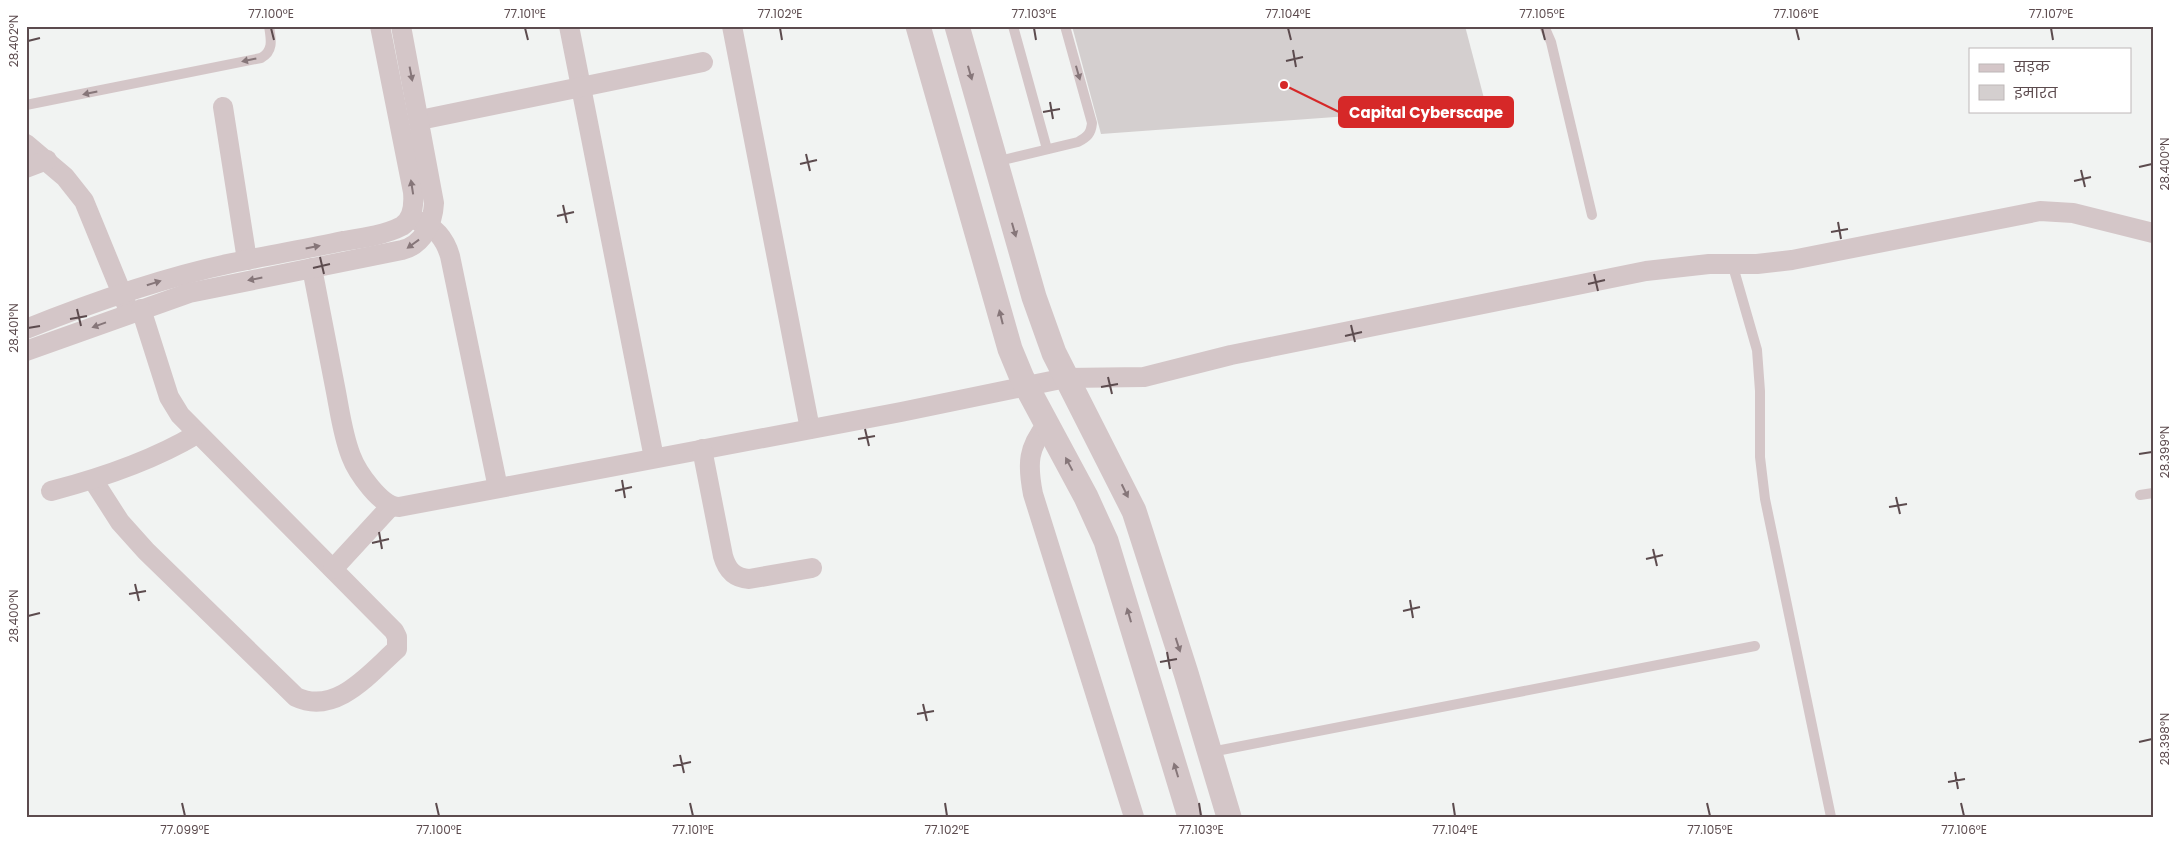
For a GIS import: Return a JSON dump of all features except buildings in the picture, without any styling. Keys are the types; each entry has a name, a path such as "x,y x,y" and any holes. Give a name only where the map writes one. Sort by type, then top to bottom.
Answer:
{"street":[{"path":"26,329 121,293 198,271 365,237 404,225 409,219 413,192 380,26"},
{"path":"26,351 189,293 408,249 417,243 430,225 433,215 434,196 401,26"},
{"path":"569,26 654,458"},
{"path":"732,26 810,429"},
{"path":"918,26 1010,349 1026,385 1086,497 1112,557 1190,817"},
{"path":"957,26 1034,297 1054,353 1134,511 1211,752 1229,817"},
{"path":"420,120 703,62"},
{"path":"223,107 248,260"},
{"path":"26,144 65,176 84,202 121,293 136,311 169,397 180,415 394,631 398,642 396,649 348,693 326,701 305,702 284,688 146,551 120,522 93,480"},
{"path":"26,168 47,160"},
{"path":"312,268 347,444 358,469 384,501 391,506 399,506 901,412 1066,378 1144,377 1231,355 1666,268 1732,263 1757,264 1792,260 2040,211 2073,213 2153,233"},
{"path":"409,219 430,225 442,238 450,256 498,488"},
{"path":"1047,424 1032,447 1029,462 1033,494 1134,817"},
{"path":"51,491 93,480 146,459 197,434"},
{"path":"702,449 723,556 730,571 741,578 749,579 812,568"},
{"path":"333,569 391,506"}],"lane":[{"path":"26,105 261,58 271,48 269,26"},
{"path":"1013,26 1047,149"},
{"path":"995,162 1078,142 1088,137 1092,123 1065,26"},
{"path":"1544,26 1551,42 1592,215"},
{"path":"1732,263 1757,350 1760,391 1760,457 1765,499 1831,817"},
{"path":"2140,495 2153,493"},
{"path":"1211,752 1755,646"}],"place":[{"name":"Capital Cyberscape","path":"1284,85"}]}
